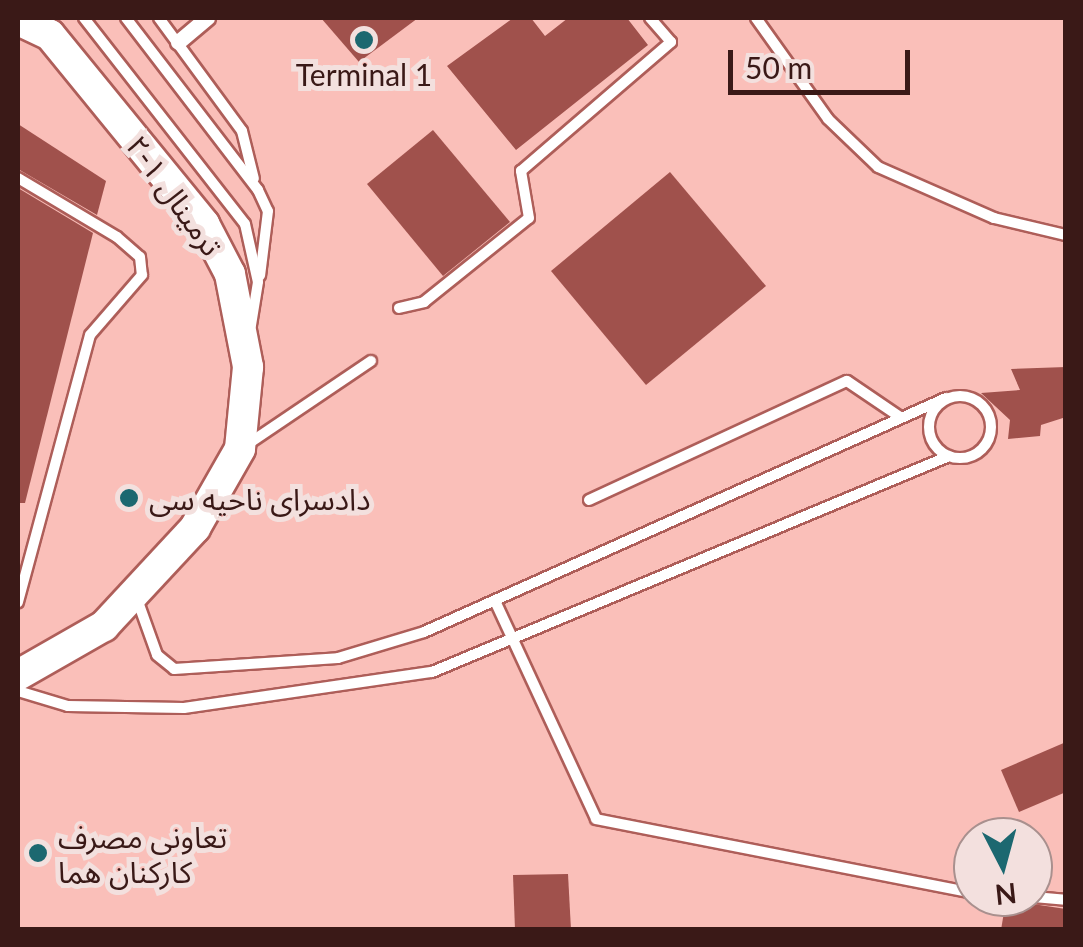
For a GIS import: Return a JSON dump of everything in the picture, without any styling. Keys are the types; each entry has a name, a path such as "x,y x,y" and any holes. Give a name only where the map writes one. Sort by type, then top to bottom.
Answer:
{"main road":[{"name":"ترمینال ۱-۲","path":"18,20 50,36 204,224 230,274 246,350 240,449 212,504 136,596 67,652 18,675"}],"street":[{"path":"178,42 207,18"}],"lane":[{"path":"84,18 217,181 245,224 258,282"},
{"path":"126,18 255,185 268,211 246,350"},
{"path":"159,18 242,131 255,185"},
{"path":"399,308 424,302 529,218 520,171 671,42 650,18"},
{"path":"756,18 828,119 878,167 994,218 1066,235"},
{"path":"18,178 128,247 142,275 90,335 18,602"},
{"path":"240,449 371,362"},
{"path":"589,500 847,382 900,417"},
{"path":"18,692 68,706 274,700 432,672 514,643 949,456 984,448 992,425 971,397 946,398 495,601 338,658 174,669 157,656 136,596"},
{"path":"946,398 928,428 949,456"},
{"path":"495,601 596,819 953,889"}],"shaded area":[{"path":"18,18 1065,18 1065,929 18,929"}],"building":[{"name":"Terminal 1","path":"321,18 418,18 359,62"},
{"path":"513,18 531,18 545,36 568,18 627,18 648,45 516,150 447,66"},
{"path":"18,124 106,181 97,215 18,169"},
{"path":"433,130 510,222 443,276 367,184"},
{"path":"670,172 766,286 646,385 551,271"},
{"path":"18,188 93,233 25,503 18,503"},
{"path":"1066,367 1066,417 1041,425 1040,436 1008,439 1010,420 981,393 1020,390 1011,369"},
{"path":"1066,742 1066,792 1019,812 1001,770"},
{"path":"568,874 571,930 515,930 513,875"},
{"path":"1053,907 1066,909 1066,930 1001,930 1003,917 1053,917"}],"place":[{"name":"Terminal 1","path":"364,40"},
{"name":"دادسرای ناحیه سی","path":"129,498"},
{"name":"تعاونی مصرف کارکنان هما","path":"38,853"}]}
